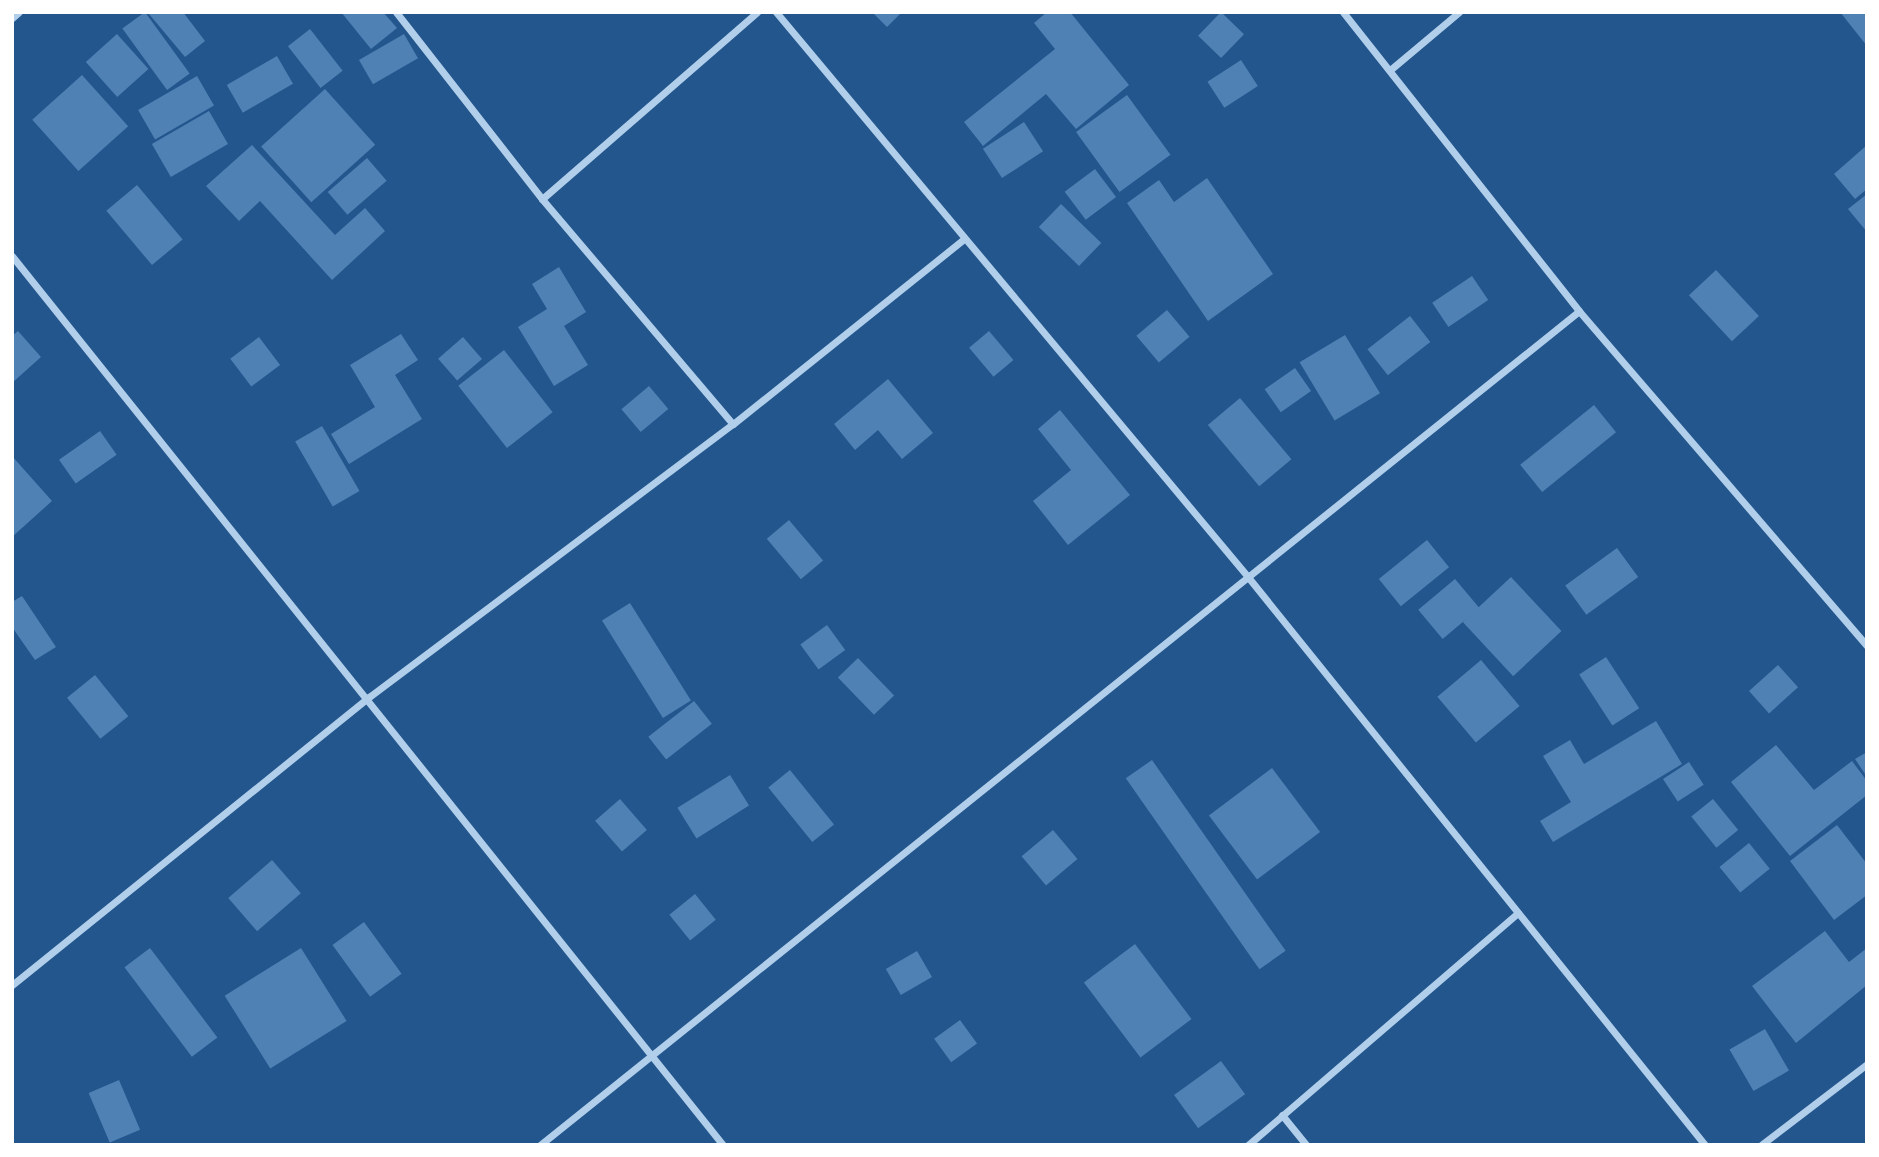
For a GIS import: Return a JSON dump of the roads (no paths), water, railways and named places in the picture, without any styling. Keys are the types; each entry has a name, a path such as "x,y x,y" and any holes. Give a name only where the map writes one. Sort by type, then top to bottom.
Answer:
{"street":[{"path":"12,18 19,12"},
{"path":"396,12 541,199 733,424"},
{"path":"541,199 757,12"},
{"path":"776,12 963,240 1248,577 1705,1145"},
{"path":"1343,12 1579,311 1867,646"},
{"path":"1390,70 1460,12"},
{"path":"12,985 369,697 733,424 963,240"},
{"path":"12,256 369,697 648,1054 723,1145"},
{"path":"540,1145 648,1054 1579,311"},
{"path":"1248,1145 1518,913"},
{"path":"1760,1145 1867,1064"},
{"path":"1282,1115 1306,1145"}]}
